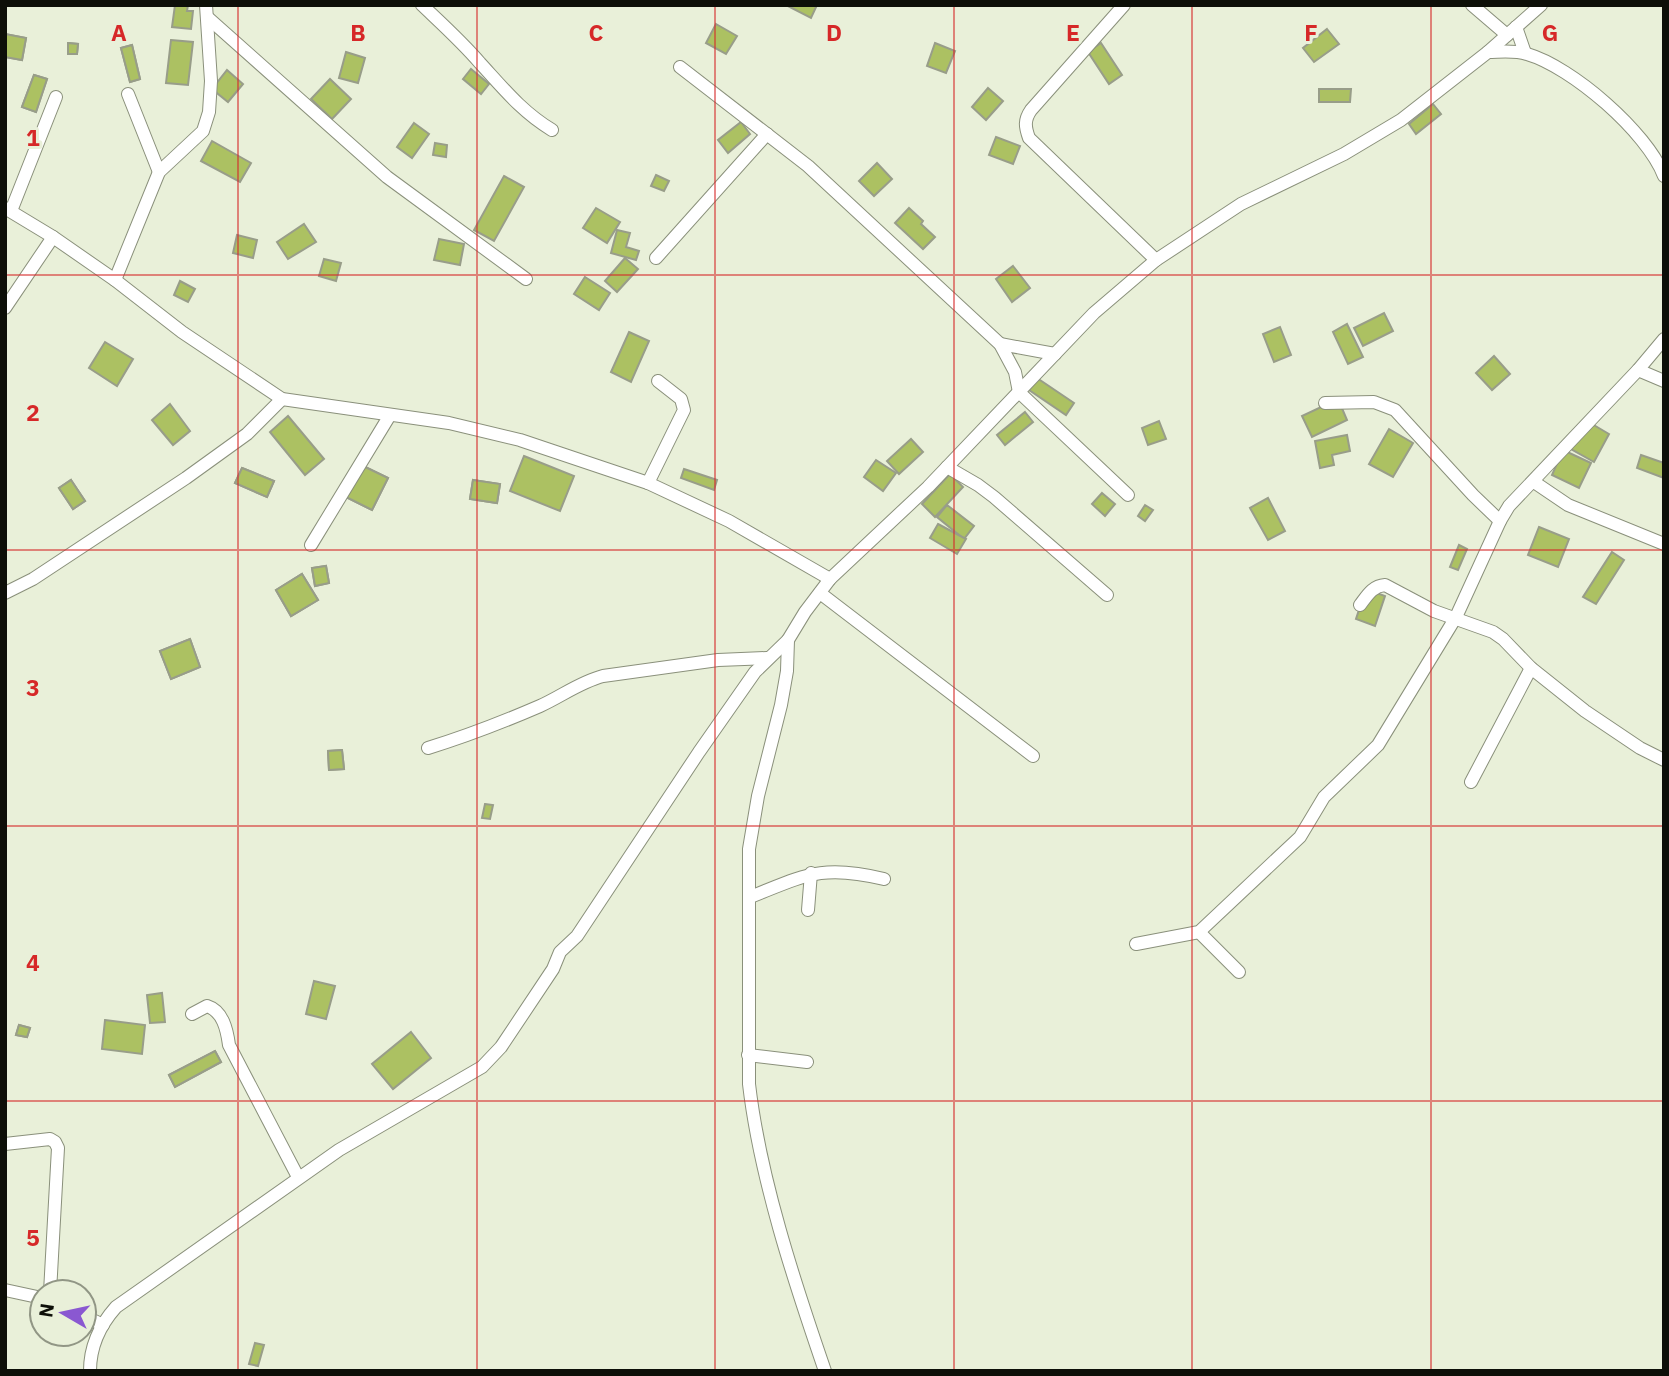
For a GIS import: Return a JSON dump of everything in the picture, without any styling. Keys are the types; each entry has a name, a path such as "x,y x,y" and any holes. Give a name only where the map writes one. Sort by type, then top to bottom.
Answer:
{"street":[{"path":"422,5 452,33 516,104 552,130"},
{"path":"1124,5 1031,110 1026,118 1026,127 1028,138 1156,260"},
{"path":"1472,5 1511,31 1525,53"},
{"path":"90,1371 93,1346 116,1307 298,1177 339,1150 468,1076 492,1058 553,969 560,952 577,936 755,672 788,640 830,579 947,467 1094,313 1156,260 1241,204 1344,154 1401,120 1488,52 1541,5"},
{"path":"115,280 159,172 203,131 209,112 211,81 206,11"},
{"path":"206,11 387,177 526,279"},
{"path":"1488,52 1525,53 1576,80 1610,107 1659,164 1664,176"},
{"path":"680,67 808,166 1000,344 1015,372 1018,392 1128,495"},
{"path":"128,94 159,172"},
{"path":"56,97 8,210 53,237 115,280 182,332 282,399 449,423 520,440 648,483 729,521 830,579"},
{"path":"656,258 767,134"},
{"path":"5,308 53,237"},
{"path":"1136,944 1199,932 1300,836 1324,797 1378,745 1457,617 1509,506 1639,370 1664,340"},
{"path":"1000,344 1055,354"},
{"path":"1639,370 1664,381"},
{"path":"648,483 684,410 681,399 658,381"},
{"path":"5,593 33,579 186,478 247,434 282,399"},
{"path":"1325,403 1374,402 1395,410 1500,521"},
{"path":"312,545 390,415"},
{"path":"947,467 986,491 1107,594"},
{"path":"1534,482 1568,505 1614,526 1664,544"},
{"path":"1360,605 1377,585 1384,585 1434,611 1457,617 1503,639 1531,668 1585,711 1632,743 1664,760"},
{"path":"820,593 1033,757"},
{"path":"788,640 787,671 781,705 758,796 750,849 748,1055 752,1113 767,1178 800,1298 825,1371"},
{"path":"428,747 479,732 544,704 585,681 603,676 718,660 767,658"},
{"path":"1471,782 1531,668"},
{"path":"750,897 811,873 848,872 884,879"},
{"path":"808,910 811,873"},
{"path":"1199,932 1239,972"},
{"path":"192,1014 207,1006 216,1010 226,1026 229,1045 298,1177"},
{"path":"748,1055 807,1062"},
{"path":"5,1144 50,1139 58,1148 51,1278"},
{"path":"5,1290 28,1295"},
{"path":"98,1323 103,1325"}],"building":[{"path":"175,5 188,5 187,11 193,11 191,29 172,27"},
{"path":"786,5 817,5 811,18"},
{"path":"716,24 737,36 726,54 706,43"},
{"path":"1327,29 1339,44 1314,62 1303,48"},
{"path":"5,34 26,38 22,60 5,57"},
{"path":"5,34 26,38 22,60 5,57"},
{"path":"171,40 193,42 188,85 166,83"},
{"path":"68,43 78,44 77,54 68,54"},
{"path":"68,43 78,44 77,54 68,54"},
{"path":"935,43 955,51 946,73 927,66"},
{"path":"1101,43 1122,75 1109,84 1088,52"},
{"path":"132,45 140,79 130,82 121,48"},
{"path":"132,45 140,79 130,82 121,48"},
{"path":"346,52 365,58 358,83 339,78"},
{"path":"471,69 489,84 481,94 463,79"},
{"path":"227,70 243,84 228,102 212,89"},
{"path":"34,75 47,79 36,112 22,107"},
{"path":"34,75 47,79 36,112 22,107"},
{"path":"330,79 351,99 332,119 311,99"},
{"path":"988,88 1003,101 986,120 972,107"},
{"path":"1319,89 1351,89 1350,102 1319,102"},
{"path":"1433,104 1441,114 1416,134 1409,124"},
{"path":"741,122 750,134 728,153 718,140"},
{"path":"414,123 429,134 412,158 397,147"},
{"path":"996,137 1020,146 1013,164 989,155"},
{"path":"212,141 251,163 240,182 201,161"},
{"path":"435,143 447,145 446,157 433,155"},
{"path":"877,163 892,179 874,196 859,181"},
{"path":"656,175 669,181 664,191 651,186"},
{"path":"504,176 524,187 494,241 474,230"},
{"path":"596,208 620,222 607,243 583,228"},
{"path":"909,208 935,237 923,249 895,223"},
{"path":"304,224 316,242 288,259 277,242"},
{"path":"617,230 630,233 626,247 639,251 636,260 611,253"},
{"path":"237,235 257,240 253,258 233,253"},
{"path":"439,239 464,244 460,265 434,260"},
{"path":"625,258 638,269 617,292 605,281"},
{"path":"324,259 341,263 336,281 319,276"},
{"path":"1013,266 1030,288 1012,302 996,279"},
{"path":"585,277 610,293 599,310 574,294"},
{"path":"180,281 195,289 188,302 174,295"},
{"path":"1384,313 1393,331 1363,346 1354,328"},
{"path":"1347,324 1363,357 1348,364 1333,332"},
{"path":"1280,327 1291,355 1274,362 1263,334"},
{"path":"629,332 649,341 631,382 611,372"},
{"path":"105,342 133,359 117,386 89,368"},
{"path":"1494,356 1510,374 1492,390 1476,373"},
{"path":"1037,378 1074,403 1066,415 1029,390"},
{"path":"1338,399 1347,420 1312,437 1302,416"},
{"path":"170,404 190,431 173,445 152,420"},
{"path":"1025,412 1033,422 1005,445 997,435"},
{"path":"288,416 324,459 305,475 270,432"},
{"path":"1159,421 1166,439 1148,445 1142,428"},
{"path":"1587,421 1609,434 1594,462 1571,449"},
{"path":"1389,429 1413,443 1393,477 1369,464"},
{"path":"1347,435 1350,451 1332,455 1334,465 1320,468 1315,441"},
{"path":"911,439 923,452 899,474 887,461"},
{"path":"1563,450 1591,463 1579,488 1552,475"},
{"path":"1641,455 1664,463 1664,478 1637,468"},
{"path":"524,456 574,476 560,511 510,491"},
{"path":"876,460 896,473 883,491 864,477"},
{"path":"359,464 388,478 372,510 344,496"},
{"path":"359,464 388,478 372,510 344,496"},
{"path":"242,468 274,481 267,497 235,483"},
{"path":"242,468 274,481 267,497 235,483"},
{"path":"684,469 717,480 714,490 681,478"},
{"path":"950,474 963,487 935,517 922,504"},
{"path":"71,480 85,501 73,509 59,488"},
{"path":"71,480 85,501 73,509 59,488"},
{"path":"473,480 500,484 497,503 470,499"},
{"path":"473,480 500,484 497,503 470,499"},
{"path":"1102,493 1115,504 1105,516 1092,504"},
{"path":"1268,498 1285,531 1268,540 1250,508"},
{"path":"947,505 974,526 964,539 937,517"},
{"path":"1145,505 1153,510 1145,521 1138,516"},
{"path":"938,524 966,539 957,554 930,538"},
{"path":"1539,527 1569,539 1558,567 1528,555"},
{"path":"1459,545 1467,549 1458,570 1450,567"},
{"path":"1612,552 1624,560 1596,604 1583,597"},
{"path":"326,566 329,583 315,586 312,568"},
{"path":"326,566 329,583 315,586 312,568"},
{"path":"302,574 318,600 291,616 276,590"},
{"path":"302,574 318,600 291,616 276,590"},
{"path":"1366,589 1385,596 1375,626 1356,619"},
{"path":"190,639 200,667 171,679 160,651"},
{"path":"190,639 200,667 171,679 160,651"},
{"path":"342,750 344,769 329,770 328,751"},
{"path":"342,750 344,769 329,770 328,751"},
{"path":"485,804 493,805 490,819 482,818"},
{"path":"314,981 335,986 326,1019 306,1014"},
{"path":"162,993 165,1022 150,1023 147,995"},
{"path":"105,1020 145,1025 142,1054 102,1049"},
{"path":"19,1025 30,1028 27,1037 16,1035"},
{"path":"19,1025 30,1028 27,1037 16,1035"},
{"path":"411,1032 431,1058 393,1089 372,1064"},
{"path":"215,1051 221,1062 175,1087 169,1075"},
{"path":"215,1051 221,1062 175,1087 169,1075"},
{"path":"255,1343 264,1345 258,1366 249,1364"}]}
